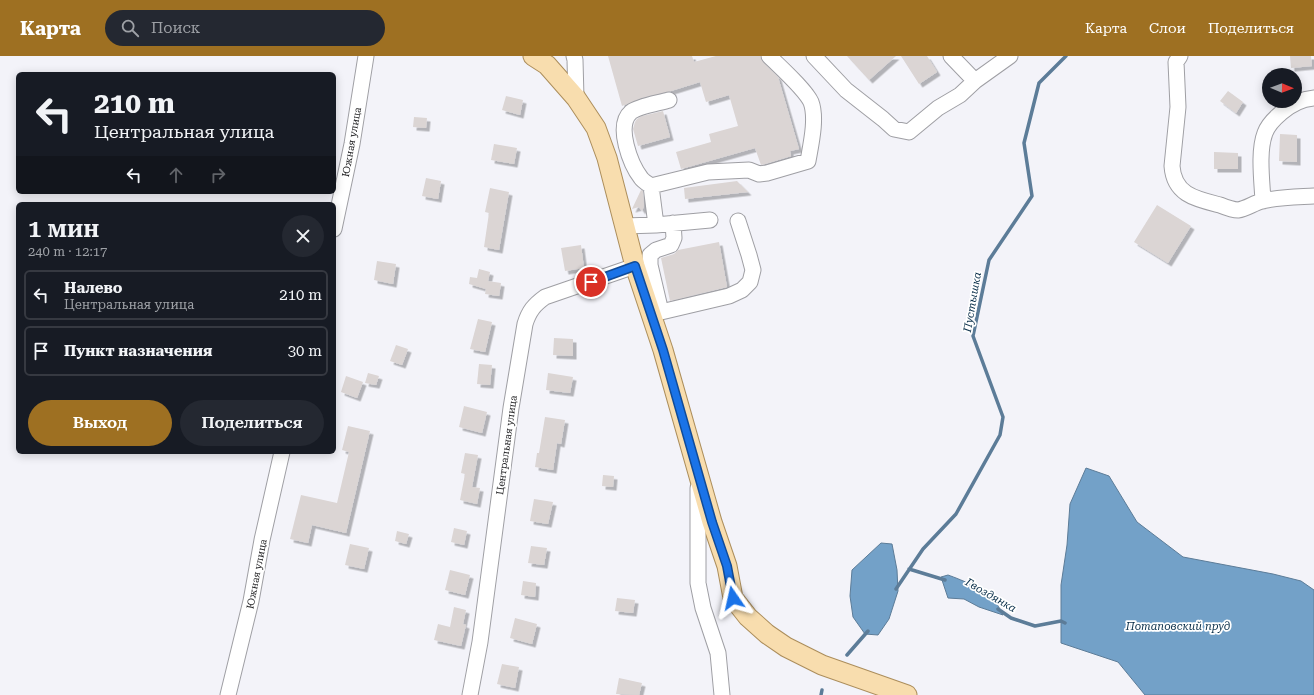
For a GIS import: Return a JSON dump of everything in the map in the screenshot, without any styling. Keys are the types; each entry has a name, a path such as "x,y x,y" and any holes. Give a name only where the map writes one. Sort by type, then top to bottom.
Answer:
{"main road":[{"path":"533,56 547,65 576,98 596,128 607,158 635,266 656,313 663,350 727,566 733,598 748,617 767,634 786,647 822,665 907,695"}],"street":[{"name":"Южная улица","path":"336,220 352,144 366,56"},
{"path":"574,56 576,98"},
{"path":"651,186 708,172 749,170 759,174 767,173 808,161 812,138 813,116 810,102 799,86 769,56"},
{"path":"814,56 846,90 894,129 909,132 938,108 960,95 1010,56"},
{"path":"951,56 976,81"},
{"path":"1180,56 1176,62 1178,107 1172,166 1173,175 1177,185 1184,193 1196,199 1238,210 1263,201 1278,198 1314,196"},
{"path":"1263,201 1262,143 1266,131 1287,107 1306,99 1314,98"},
{"path":"656,225 651,186 642,179 626,148 624,128 630,113 637,109 669,100"},
{"path":"624,226 656,225 710,220"},
{"path":"673,223 674,238 671,244 656,250 650,255 656,313 730,296 742,290 750,282 753,270 750,255 738,221"},
{"name":"Центральная улица","path":"470,695 480,642 511,408 525,324 529,312 535,304 545,297 635,266"},
{"name":"Южная улица","path":"228,695 282,454"},
{"path":"698,471 698,583 703,608 718,653 722,695"}],"water":[{"name":"Потаповский пруд","path":"1086,468 1109,476 1137,522 1183,557 1273,574 1301,581 1314,590 1314,695 1145,695 1118,662 1061,643 1061,585 1067,545 1070,504"},
{"path":"881,543 892,544 897,570 898,591 889,619 878,635 865,634 853,617 850,596 852,570"},
{"path":"948,575 982,590 993,599 1003,615 979,607 964,599 948,598 941,577"}],"building":[{"path":"608,56 692,56 694,62 716,56 760,56 763,62 778,77 799,149 790,151 791,156 761,165 755,148 681,169 676,152 711,142 709,134 738,126 729,95 706,102 700,82 641,98 622,106"},
{"path":"847,56 896,56 869,80"},
{"path":"901,56 927,56 937,72 919,84"},
{"path":"1290,56 1311,56 1312,66 1291,68"},
{"path":"1228,91 1243,102 1236,113 1220,101"},
{"path":"506,96 523,100 520,115 502,110"},
{"path":"663,111 670,137 638,146 633,129 637,119 642,116"},
{"path":"414,117 427,118 426,128 413,127"},
{"path":"1280,134 1297,135 1297,162 1279,161"},
{"path":"494,144 517,148 514,164 491,160"},
{"path":"1214,152 1238,153 1238,169 1214,169"},
{"path":"426,178 441,181 438,199 422,196"},
{"path":"737,181 748,192 685,199 684,188"},
{"path":"490,188 509,192 499,250 484,247 489,213 485,212"},
{"path":"641,190 643,191 644,206 642,211 639,207 632,209"},
{"path":"1157,205 1191,226 1168,263 1134,242"},
{"path":"719,242 727,287 670,301 661,258 674,254 678,250"},
{"path":"581,245 584,268 565,271 561,248"},
{"path":"377,261 396,264 393,284 374,280"},
{"path":"479,269 490,272 488,281 501,283 499,296 485,294 486,289 469,284 470,277 477,278"},
{"path":"478,319 492,322 485,352 470,349"},
{"path":"554,338 573,339 573,356 553,355"},
{"path":"396,345 408,349 402,365 390,361"},
{"path":"479,364 492,365 490,385 477,384"},
{"path":"368,373 379,376 376,385 365,383"},
{"path":"548,373 573,377 570,393 546,390"},
{"path":"346,376 363,382 357,398 341,392"},
{"path":"464,406 487,412 482,433 459,427"},
{"path":"545,417 565,420 561,444 557,443 553,470 535,467"},
{"path":"348,426 370,431 346,533 312,525 308,543 290,539 301,495 337,503 349,452 342,450"},
{"path":"465,453 478,455 472,487 480,488 477,504 460,500 465,474 461,473"},
{"path":"603,475 614,476 613,487 602,486"},
{"path":"534,499 553,502 548,524 530,521"},
{"path":"454,528 467,531 464,545 451,542"},
{"path":"397,531 409,534 406,544 395,541"},
{"path":"350,544 369,548 364,569 345,565"},
{"path":"531,546 547,548 544,565 528,563"},
{"path":"450,570 470,575 465,595 445,590"},
{"path":"523,581 536,583 535,597 521,595"},
{"path":"617,598 635,600 633,613 615,611"},
{"path":"454,607 466,610 463,624 466,625 461,646 434,640 438,624 450,627"},
{"path":"515,618 537,624 532,644 510,638"},
{"path":"502,664 519,667 515,688 497,684"},
{"path":"619,678 642,683 639,695 616,694"}],"waterway":[{"name":"Пустышка","path":"896,589 923,549 956,514 1000,435 1003,417 973,336 989,260 1032,196 1024,143 1039,83 1066,56"},
{"name":"Гвоздянка","path":"909,569 945,580"},
{"name":"Гвоздянка","path":"998,609 1011,618 1035,626 1061,621 1065,623"},
{"name":"Гвоздянка","path":"847,655 868,631"},
{"name":"Гвоздянка","path":"821,695 822,690"}],"route":[{"path":"591,282 635,266 663,350 712,522 727,566 733,598"}]}
